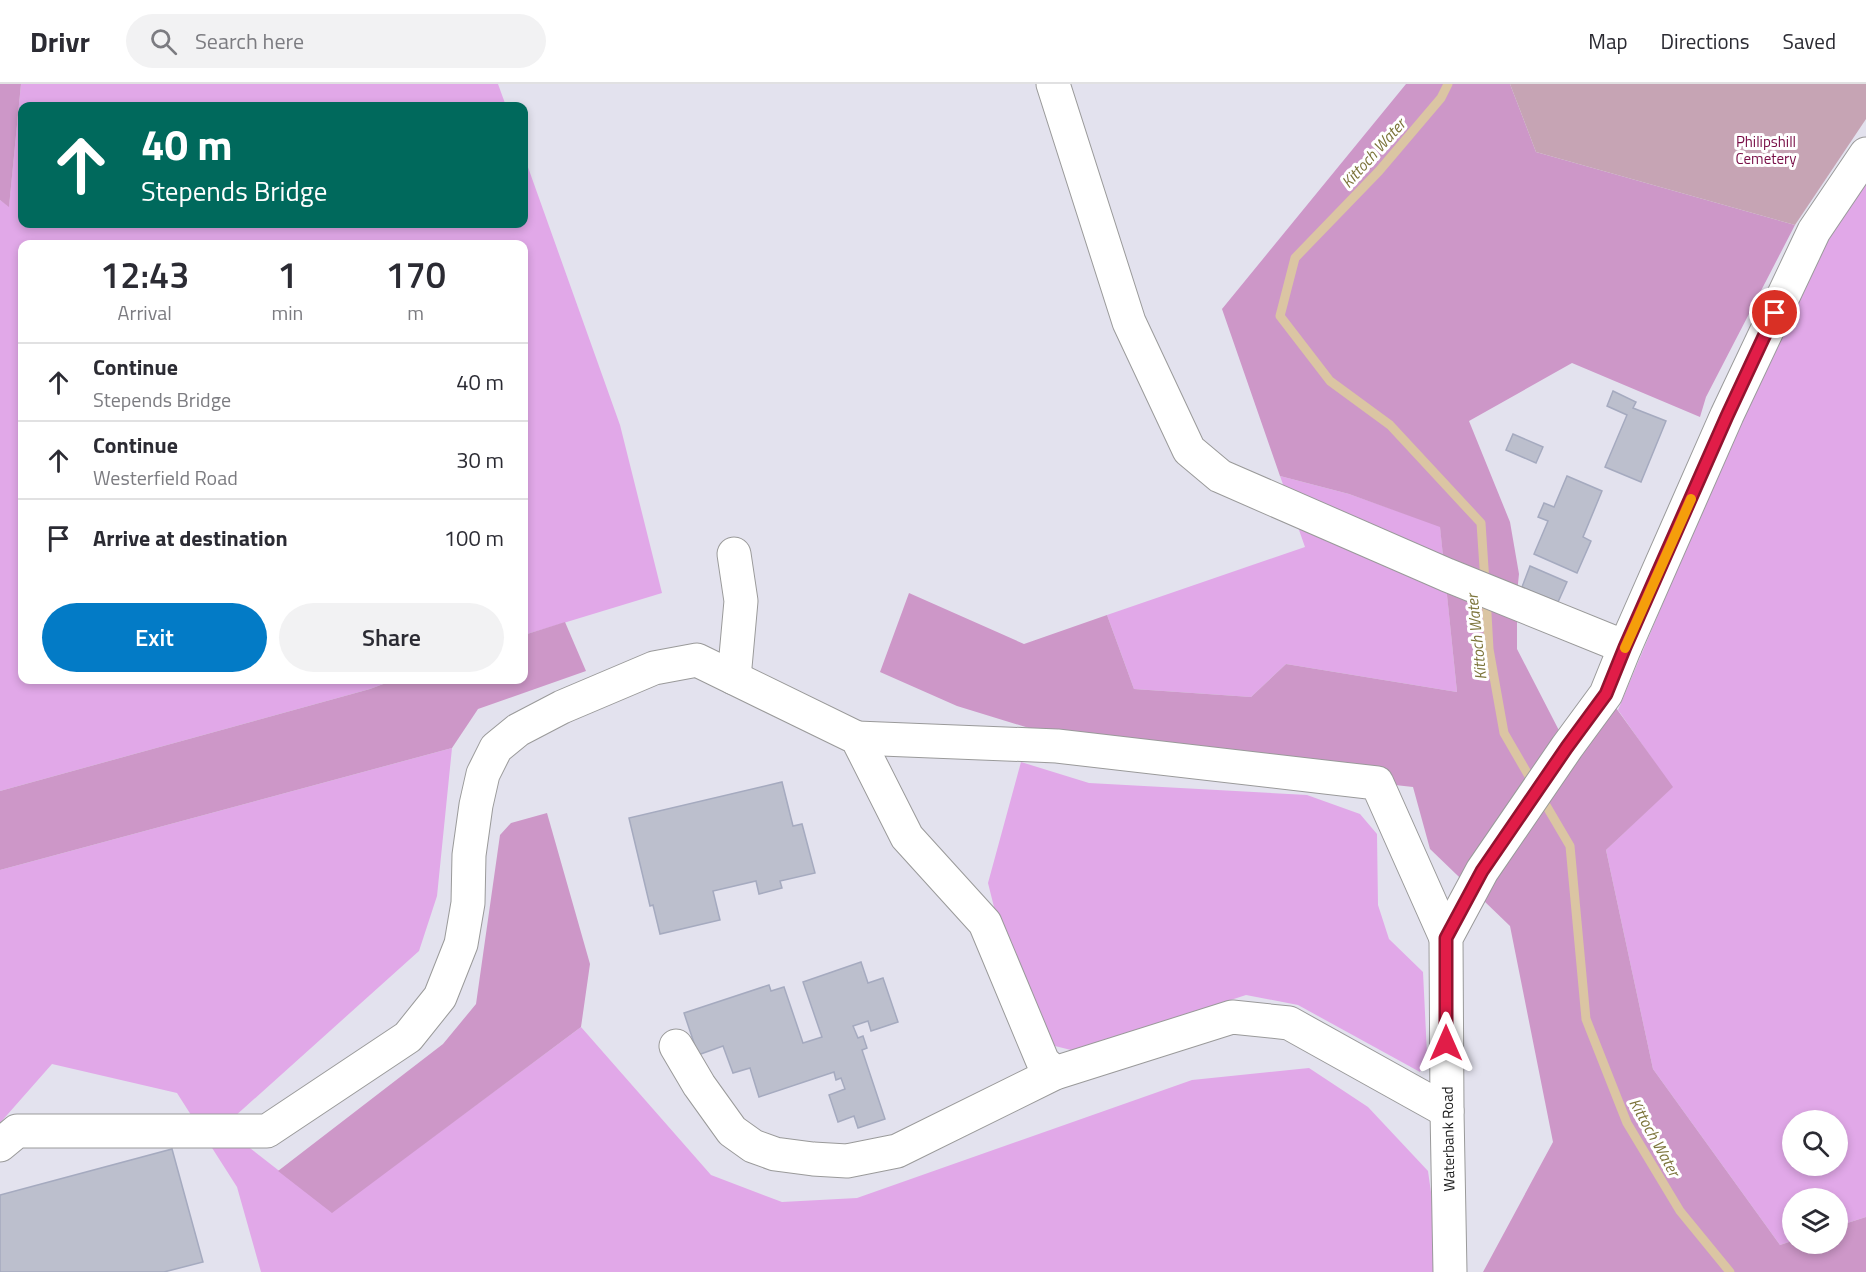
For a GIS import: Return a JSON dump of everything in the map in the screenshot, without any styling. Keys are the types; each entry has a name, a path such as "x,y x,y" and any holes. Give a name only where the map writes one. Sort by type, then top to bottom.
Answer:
{"street":[{"path":"1053,84 1129,322 1190,450 1220,476 1447,575 1625,647"},
{"name":"Waterbank Road","path":"1450,1272 1446,938 1482,871 1606,694 1727,416 1814,231 1866,154"},
{"path":"734,554 741,602 734,678"},
{"path":"0,1145 17,1131 267,1131 408,1037 440,997 461,944 468,903 469,855 476,805 483,774 496,748 526,725 562,707 654,668 697,660 857,738 1057,746 1377,783 1446,938"},
{"path":"857,738 907,837 985,923 1043,1062 1055,1073"},
{"path":"676,1046 699,1085 732,1131 753,1146 775,1154 813,1159 847,1161 897,1151 1055,1073 1232,1017 1289,1023 1447,1111"}],"shaded area":[{"path":"0,84 21,84 9,207 0,200"},
{"path":"21,84 498,84 505,102 19,102"},
{"path":"1406,84 1510,84 1536,152 1795,225 1706,397 1700,417 1572,363 1469,421 1510,522 1519,574 1517,649 1567,746 1606,694 1673,787 1606,850 1653,1069 1780,1245 1782,1244 1782,1254 1848,1254 1848,1223 1866,1217 1866,1272 1483,1272 1553,1142 1510,926 1430,849 1413,787 1068,740 957,706 880,672 909,593 1024,644 1107,615 1134,689 1251,697 1286,664 1457,692 1440,527 1349,494 1280,476 1222,309"},
{"path":"18,114 18,228 528,228 528,167 620,425 662,593 528,634 528,240 18,240 18,684 383,684 0,791 0,200 9,206"},
{"path":"1866,178 1866,1217 1848,1223 1848,1188 1782,1188 1782,1244 1780,1245 1653,1069 1606,850 1672,787 1618,710 1798,281"},
{"path":"1280,476 1349,494 1440,526 1457,692 1286,664 1251,697 1134,689 1107,615 1305,547"},
{"path":"565,622 586,671 478,709 452,748 0,870 0,791 383,684 528,684 528,634"},
{"path":"452,748 437,896 419,951 223,1127 332,1212 581,1027 711,1175 782,1202 857,1198 1192,1080 1309,1068 1368,1107 1428,1171 1436,1228 1437,1272 261,1272 237,1187 177,1093 52,1064 0,1123 0,870"},
{"path":"1021,762 1089,783 1307,795 1360,814 1377,834 1378,905 1389,939 1423,972 1427,1054 1420,1072 1298,1005 1246,995 1075,1051 1039,1042 997,919 988,883"},
{"path":"547,813 590,964 581,1027 332,1213 278,1171 443,1044 476,1004 500,835 511,823"}],"green space":[{"name":"Philipshill Cemetery","path":"1510,84 1866,84 1866,119 1795,225 1536,152"}],"building":[{"path":"1613,391 1636,402 1633,408 1666,421 1641,482 1605,467 1627,415 1607,406"},
{"path":"1513,434 1543,447 1536,463 1506,450"},
{"path":"1567,476 1602,491 1583,537 1591,541 1577,573 1534,554 1548,521 1538,517 1544,503 1554,507"},
{"path":"1530,566 1567,582 1558,602 1522,587"},
{"path":"782,782 793,826 802,824 815,873 780,881 782,888 759,894 756,881 713,891 720,920 660,934 653,905 650,906 629,818"},
{"path":"861,962 868,983 883,978 898,1022 871,1031 868,1021 853,1026 858,1038 863,1036 867,1048 862,1050 885,1119 858,1128 854,1116 838,1122 829,1095 845,1089 841,1078 836,1080 834,1072 759,1097 750,1068 733,1073 723,1046 698,1055 684,1013 769,985 771,991 784,987 803,1043 822,1037 803,982"},
{"path":"172,1149 203,1262 164,1272 0,1272 0,1195"}],"waterway":[{"name":"Kittoch Water","path":"1448,84 1441,98 1379,171 1295,258 1280,316 1330,381 1390,425 1481,523 1485,583"},
{"name":"Kittoch Water","path":"1486,596 1489,649 1504,733 1533,783"},
{"name":"Kittoch Water","path":"1540,795 1570,846 1586,1019 1627,1123 1680,1211 1730,1272"}],"slow traffic":[{"path":"1625,648 1691,499"}],"route":[{"path":"1446,1043 1446,938 1482,871 1606,694 1727,416 1775,313"}]}
